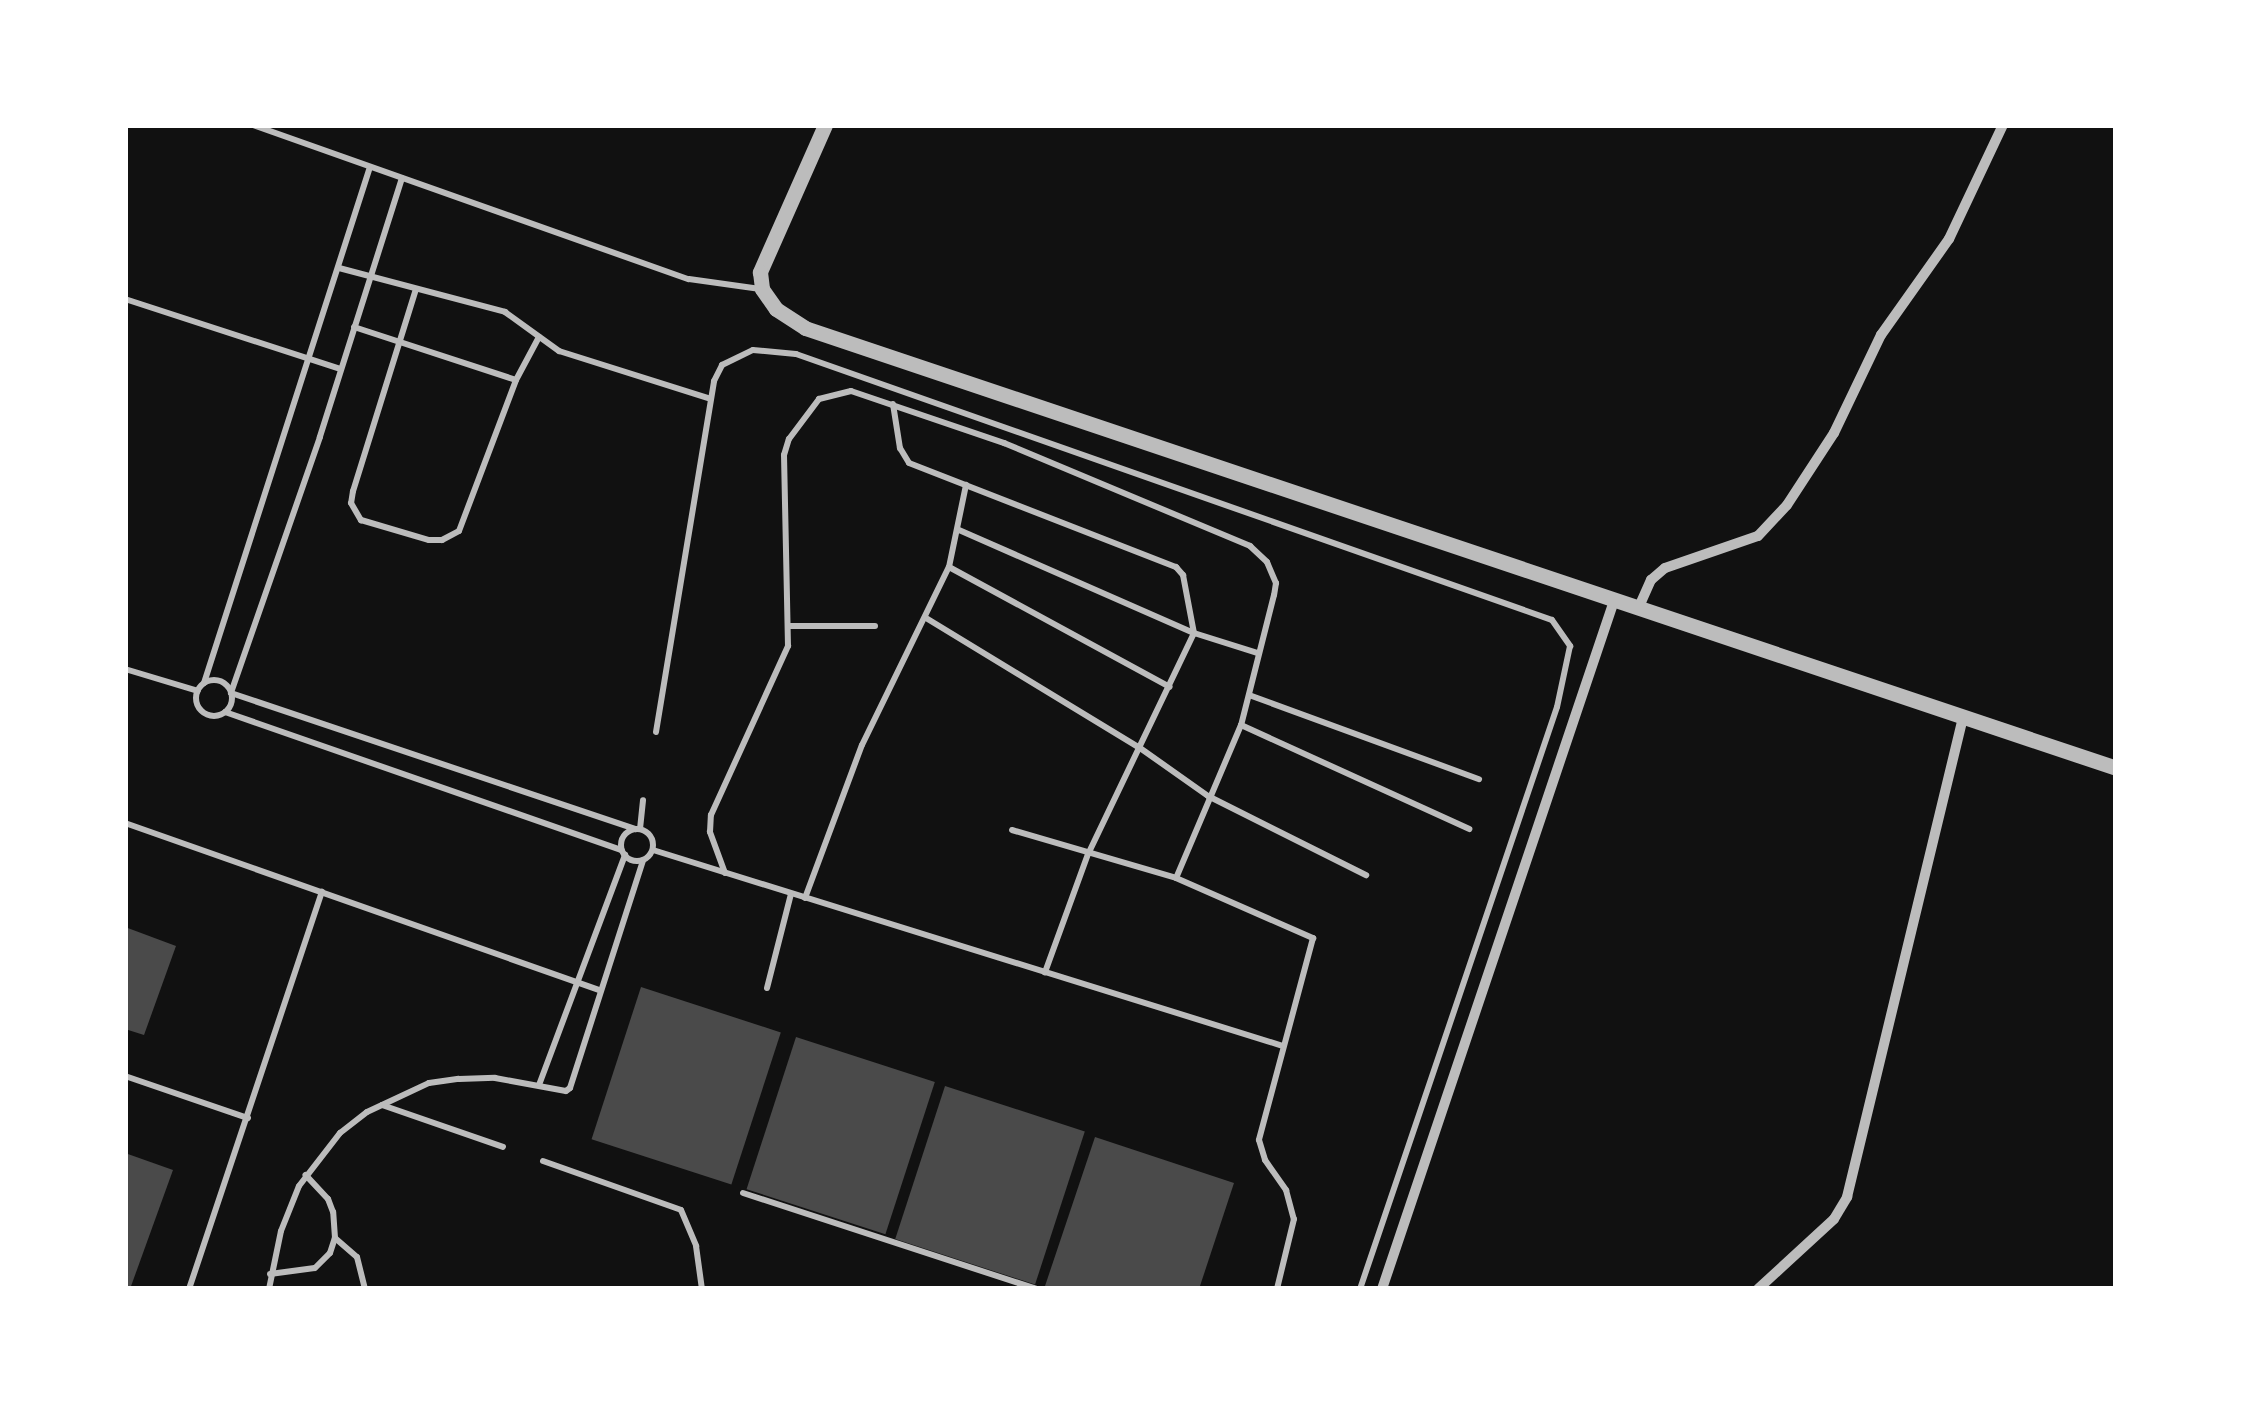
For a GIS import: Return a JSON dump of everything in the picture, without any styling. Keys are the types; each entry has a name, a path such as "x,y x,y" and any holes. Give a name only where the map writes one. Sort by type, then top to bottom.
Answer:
{"street":[{"path":"825,125 760,272 762,289 776,309 806,328 1962,720 2116,768"},
{"path":"1638,609 1652,580 1666,568 1758,536 1787,505 1834,433 1881,336 1949,239 2002,125"},
{"path":"1382,1289 1614,601"},
{"path":"1758,1289 1834,1219 1847,1198 1962,720"}],"lane":[{"path":"253,125 689,279 762,289"},
{"path":"370,166 311,359 282,433 197,702 203,712 214,716 225,712 643,860"},
{"path":"225,712 402,178"},
{"path":"339,268 505,312 559,351 711,398"},
{"path":"416,289 350,504 361,520 401,534 442,540 459,531 516,380 539,337"},
{"path":"125,299 341,369"},
{"path":"354,327 516,380"},
{"path":"656,732 711,398 722,365 737,356 775,349 1539,614 1562,628 1570,660 1556,707 1360,1289"},
{"path":"725,874 710,832 711,816 777,678 790,626 784,473 789,439 829,394 851,391 1004,443 1250,546 1268,562 1276,583 1241,725 1176,878"},
{"path":"892,403 900,448 908,464 1176,567 1183,576 1194,633 1088,854 1045,972"},
{"path":"805,898 862,745 949,568 966,485"},
{"path":"959,530 1194,633 1258,653"},
{"path":"949,568 1170,687"},
{"path":"926,618 1140,748 1208,796 1309,850 1366,875"},
{"path":"790,626 876,626"},
{"path":"125,669 198,691"},
{"path":"204,683 223,682 231,693 638,829 650,834 653,850"},
{"path":"1249,695 1479,779"},
{"path":"1241,725 1469,829"},
{"path":"638,829 643,800"},
{"path":"125,824 599,990"},
{"path":"539,1086 623,853 624,836 638,829"},
{"path":"1012,830 1176,878 1313,938 1258,1140 1265,1160 1286,1190 1294,1219 1277,1289"},
{"path":"653,850 1282,1046"},
{"path":"269,1289 281,1231 306,1176 340,1132 381,1104 429,1083 459,1079 495,1078 566,1092 570,1088 643,860 653,850"},
{"path":"189,1289 322,892"},
{"path":"767,988 791,894"},
{"path":"125,1076 248,1118"},
{"path":"381,1104 504,1147"},
{"path":"544,1161 681,1210 696,1246 702,1289"},
{"path":"270,1274 315,1268 325,1261 335,1238 328,1199 306,1176"},
{"path":"743,1193 1036,1289"},
{"path":"335,1238 357,1257 364,1289"}],"building":[{"path":"125,927 176,946 144,1035 125,1029"},
{"path":"641,987 781,1032 731,1185 592,1139"},
{"path":"796,1037 935,1082 885,1234 747,1189"},
{"path":"945,1086 1085,1131 1035,1285 895,1239"},
{"path":"1095,1137 1234,1183 1199,1289 1044,1289"},
{"path":"125,1153 173,1170 130,1289 125,1289"}]}
